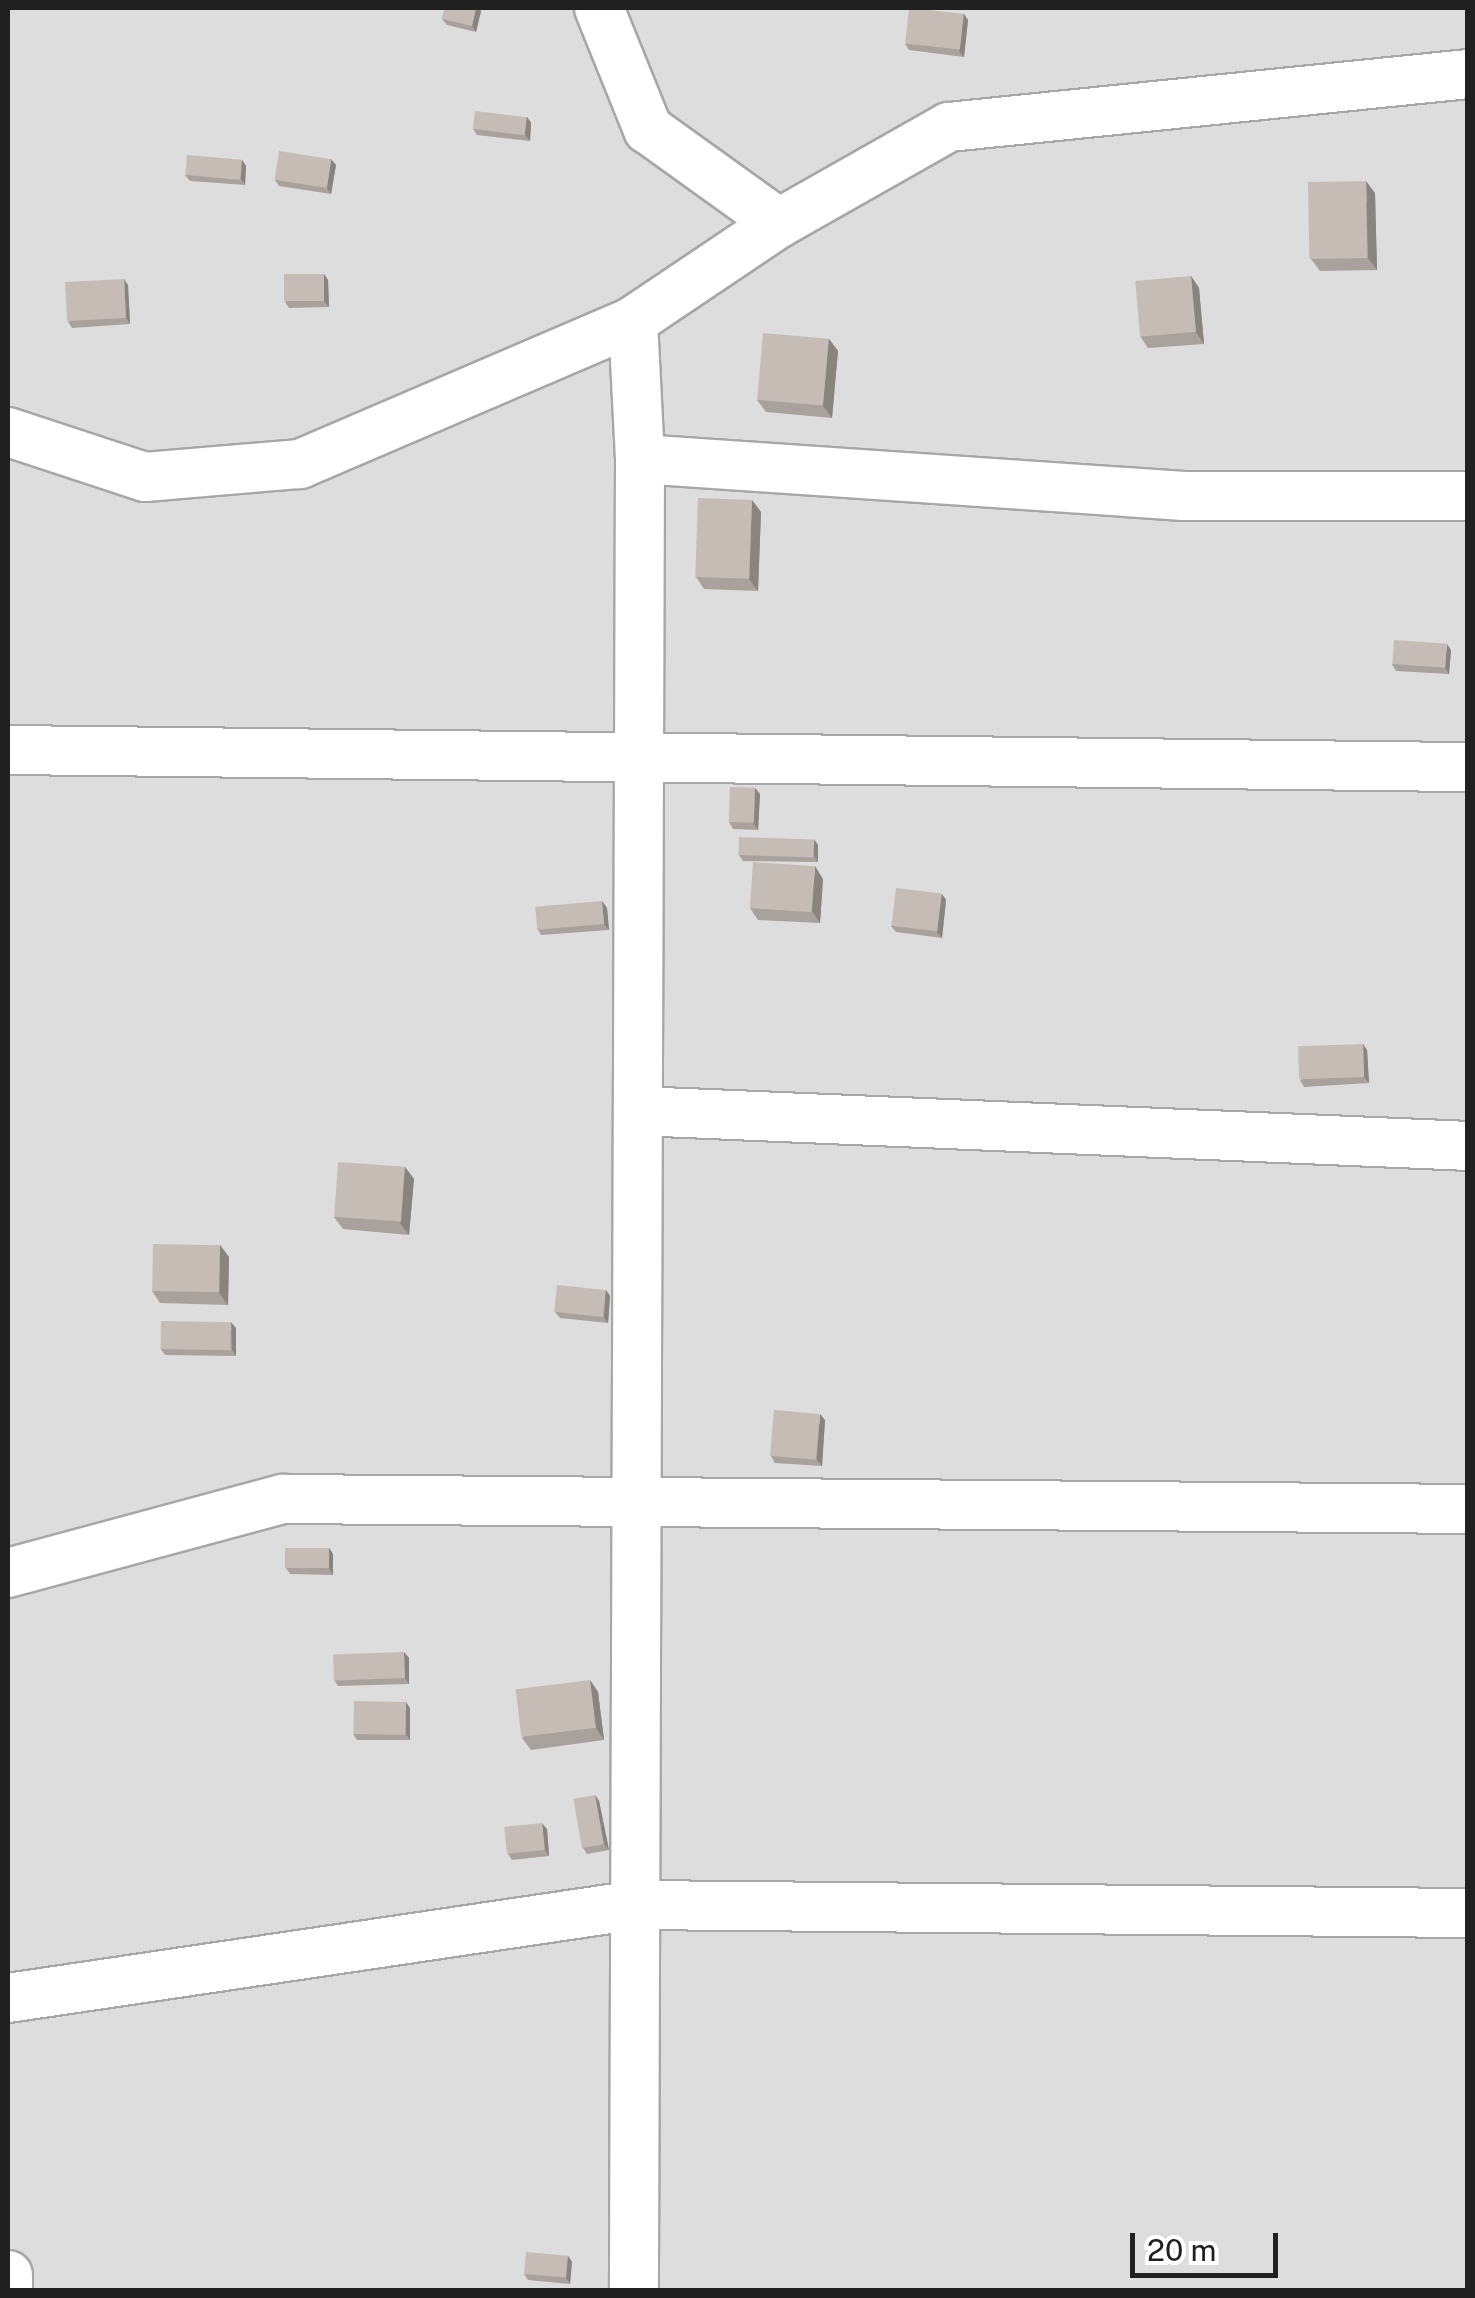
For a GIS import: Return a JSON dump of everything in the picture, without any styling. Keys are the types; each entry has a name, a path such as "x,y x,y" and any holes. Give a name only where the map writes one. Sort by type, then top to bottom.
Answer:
{"street":[{"path":"598,8 648,129 779,223"},
{"path":"8,432 146,477 300,464 633,321 779,223 949,127 1468,74"},
{"path":"633,321 640,459 634,2290"},
{"path":"640,459 1184,496 1468,496"},
{"path":"8,750 1468,767"},
{"path":"638,1110 1468,1146"},
{"path":"8,1574 283,1499 1468,1509"},
{"path":"8,1998 636,1906 1468,1913"},
{"path":"8,2275 8,2290"}],"shaded area":[{"path":"8,8 1467,8 1467,2290 8,2290"}],"building":[{"path":"445,8 476,8 472,26 442,19"},
{"path":"909,8 964,14 960,50 905,44"},
{"path":"475,111 527,117 524,135 473,129"},
{"path":"279,151 331,159 327,188 274,180"},
{"path":"187,155 242,160 240,180 185,175"},
{"path":"1366,181 1367,258 1309,259 1308,182"},
{"path":"284,274 324,274 324,301 284,301"},
{"path":"1191,276 1196,332 1140,337 1135,281"},
{"path":"124,279 126,318 67,321 65,282"},
{"path":"763,333 829,339 823,405 757,400"},
{"path":"698,498 752,500 749,579 695,577"},
{"path":"1394,640 1447,644 1445,668 1392,664"},
{"path":"730,787 755,788 754,823 729,822"},
{"path":"739,837 814,840 813,858 738,855"},
{"path":"753,862 815,866 812,912 750,908"},
{"path":"896,888 942,894 937,931 891,926"},
{"path":"602,901 604,924 537,930 535,907"},
{"path":"1363,1044 1364,1077 1299,1079 1298,1046"},
{"path":"338,1162 405,1167 401,1222 334,1217"},
{"path":"153,1244 220,1245 219,1292 152,1291"},
{"path":"557,1285 606,1290 603,1317 554,1312"},
{"path":"161,1321 231,1322 231,1350 161,1349"},
{"path":"774,1410 820,1414 816,1460 770,1456"},
{"path":"285,1548 329,1548 329,1568 285,1568"},
{"path":"404,1652 405,1678 334,1680 333,1654"},
{"path":"590,1680 596,1728 521,1737 516,1689"},
{"path":"354,1701 406,1702 405,1735 353,1734"},
{"path":"595,1795 604,1844 582,1848 573,1799"},
{"path":"542,1823 545,1850 507,1854 504,1827"},
{"path":"526,2252 568,2256 566,2278 524,2274"}]}
